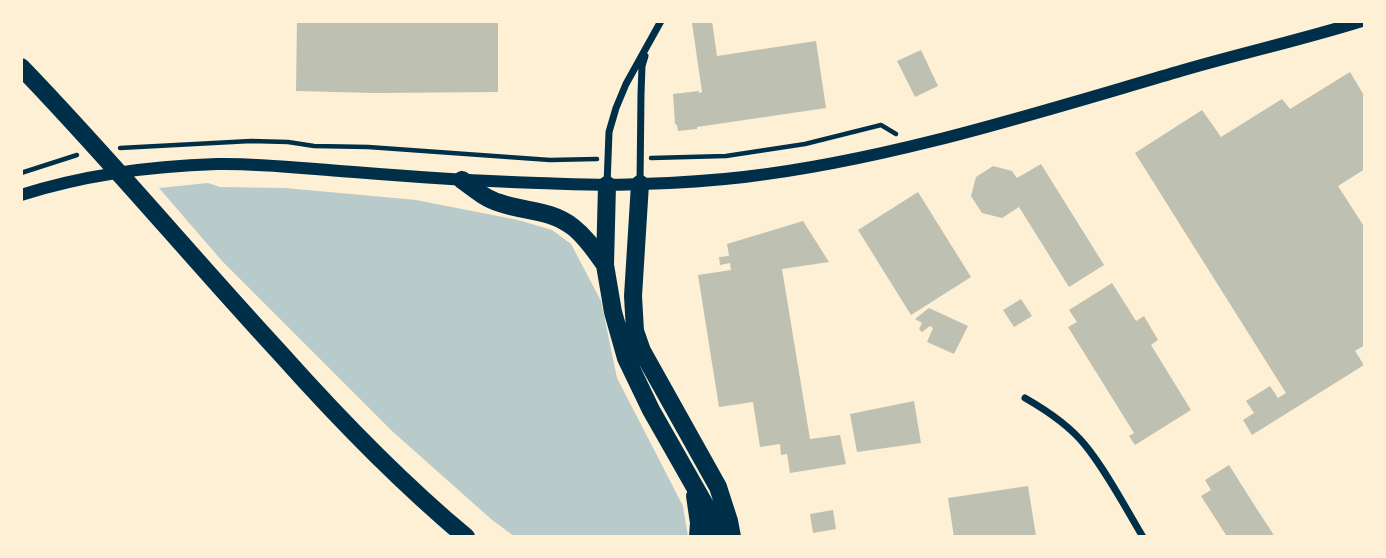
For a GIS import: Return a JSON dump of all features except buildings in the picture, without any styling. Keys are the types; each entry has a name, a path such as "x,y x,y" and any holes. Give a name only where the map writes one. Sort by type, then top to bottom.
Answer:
{"main road":[{"path":"21,67 349,429 420,498 466,537"},
{"path":"463,180 500,203 538,211 571,225 584,236 605,265"},
{"path":"640,184 633,296 635,331 642,351 718,487 732,537"},
{"path":"607,185 605,265 613,312 626,358 713,519 715,537"},
{"path":"693,485 699,523 698,537"}],"street":[{"path":"607,185 609,132 616,108 626,84 661,21"},
{"path":"21,195 86,177 174,166 219,164 274,165 463,180 607,185 745,177 835,162 916,144 1026,116 1219,59 1362,21"},
{"path":"640,184 642,66 647,47"},
{"path":"1025,398 1053,416 1084,444 1143,537"}],"path":[{"path":"640,158 726,156 805,144 881,125 916,144"},
{"path":"111,149 251,141 550,160 607,159"},
{"path":"21,173 81,154"}],"shaded area":[{"path":"208,183 220,187 285,188 416,200 518,220 552,230 571,244 601,301 617,378 683,506 688,537 515,537 392,431 222,261 159,188"}]}
